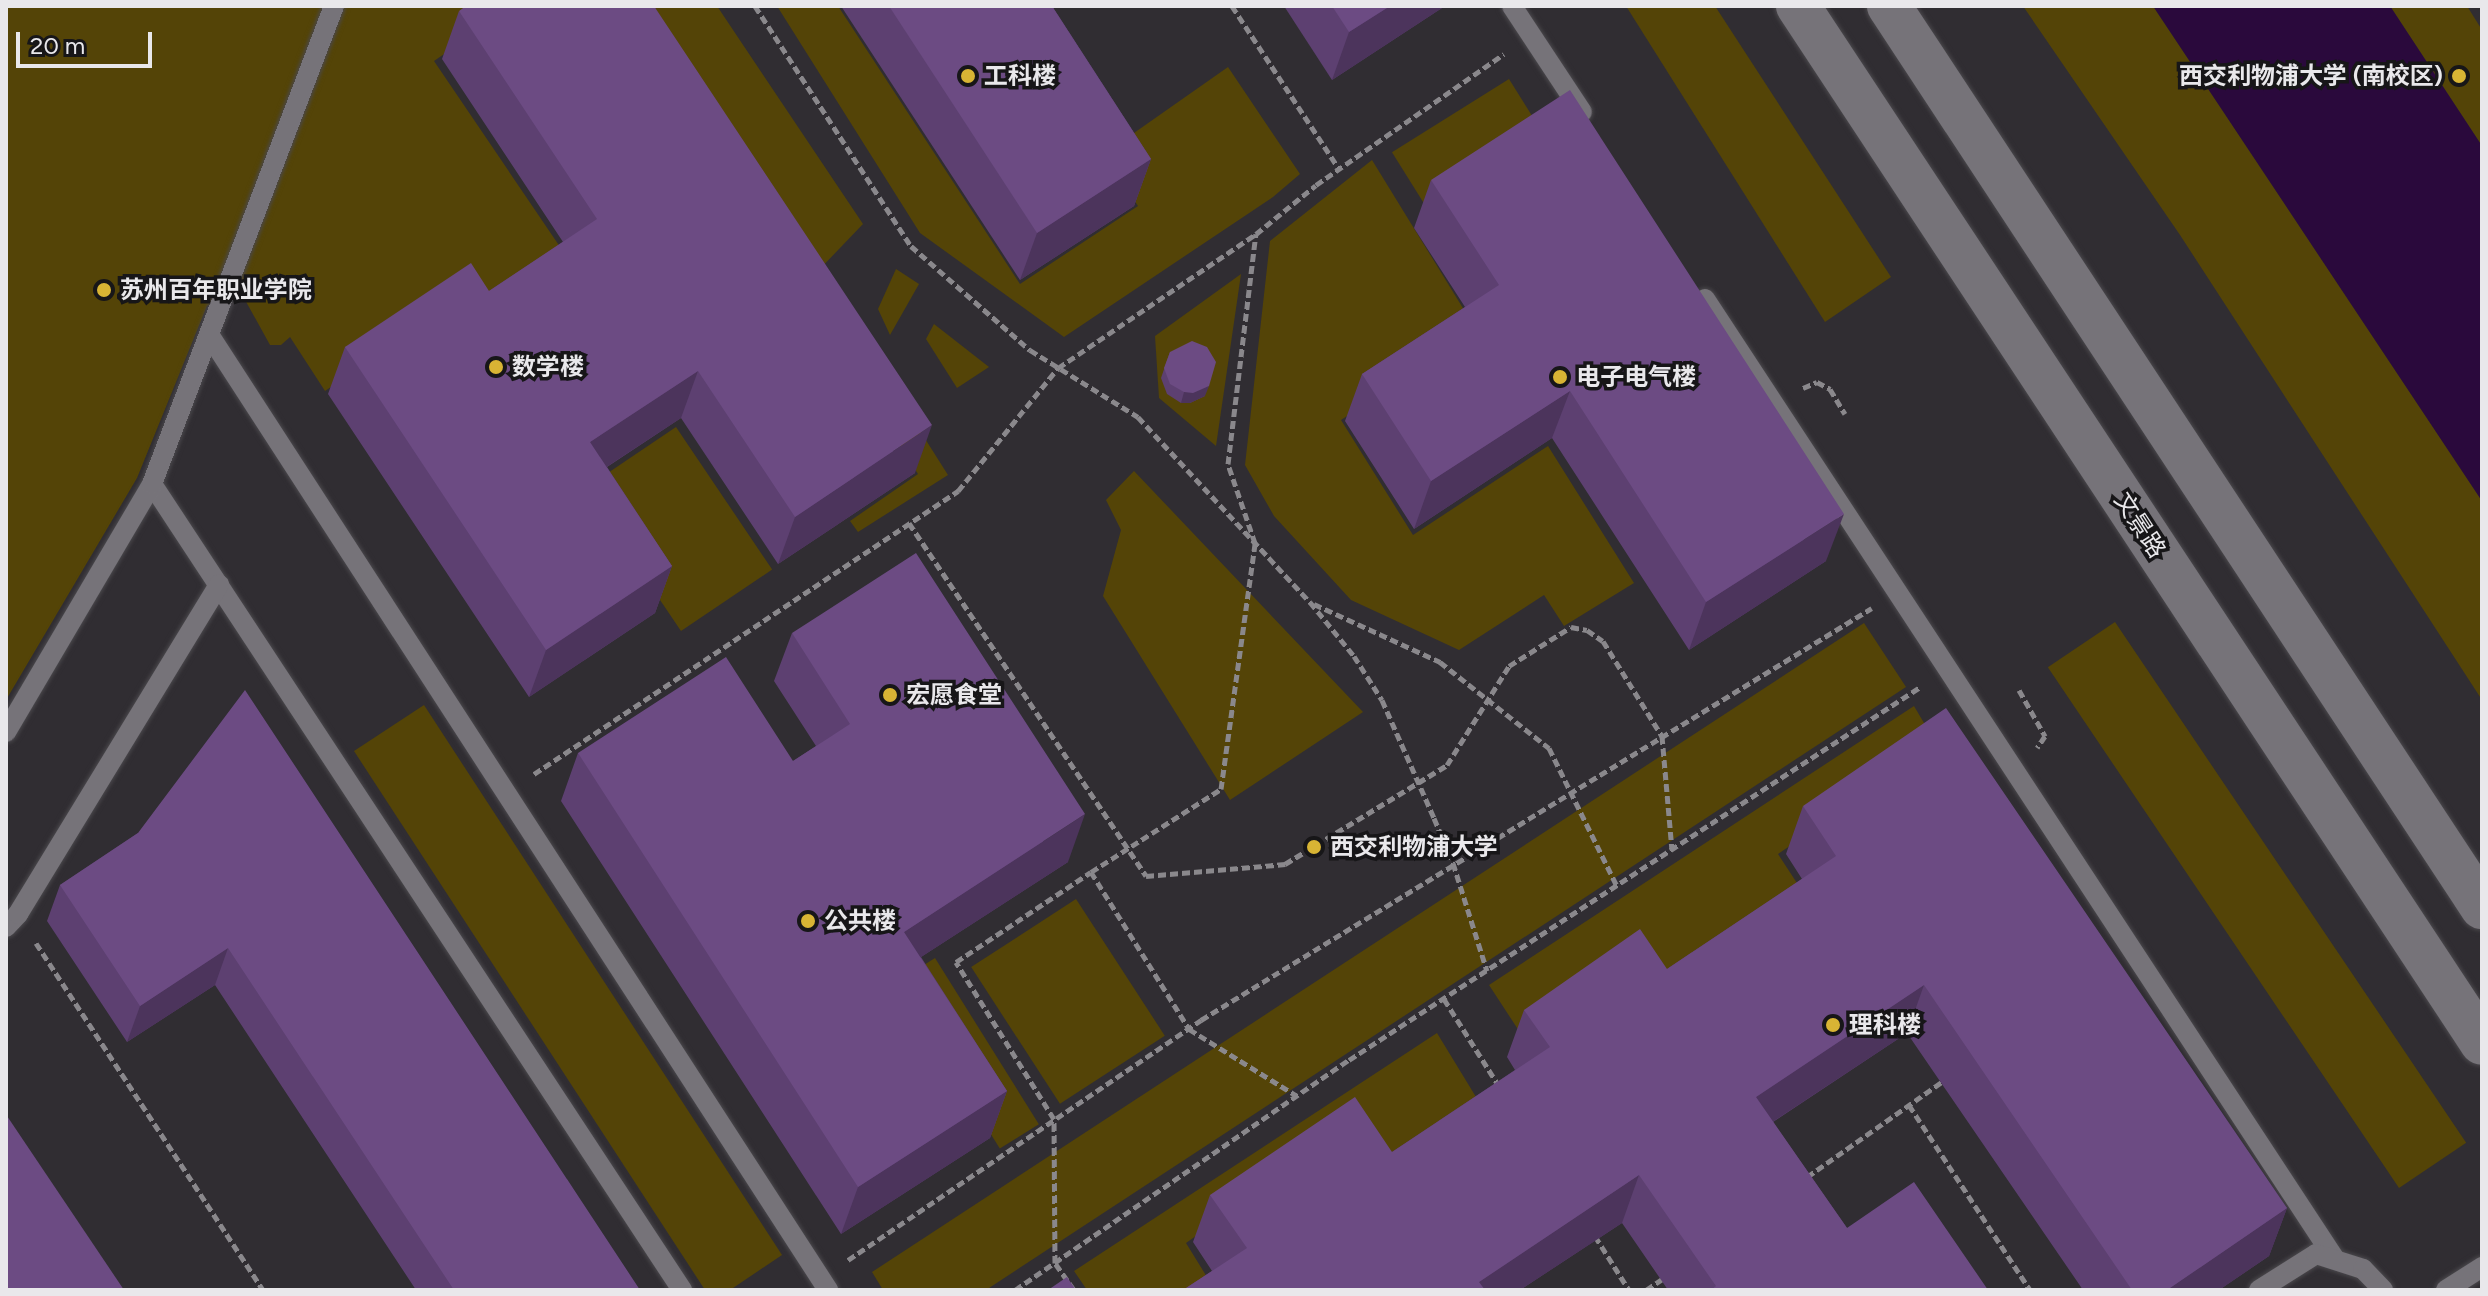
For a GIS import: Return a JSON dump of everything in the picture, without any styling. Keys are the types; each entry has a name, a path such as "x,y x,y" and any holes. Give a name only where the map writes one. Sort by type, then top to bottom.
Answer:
{"main road":[{"name":"文景路","path":"1798,6 2482,1043"},
{"path":"1889,6 2482,907"}],"lane":[{"path":"6,732 152,484 334,6"},
{"path":"1512,6 1590,125"},
{"path":"1692,280 2335,1259"},
{"path":"210,336 506,793 817,1286"},
{"path":"152,484 682,1290"},
{"path":"12,920 219,585"},
{"path":"2259,1290 2316,1254 2363,1269 2383,1290"},
{"path":"2446,1290 2482,1267"}],"path":[{"path":"755,6 911,246 1030,350 1138,417 1310,602 1354,656 1382,700 1434,818 1453,863 1487,971"},
{"path":"1232,6 1339,169"},
{"path":"506,793 958,491 1058,368 1256,234 1339,169 1531,35"},
{"path":"1074,1290 1055,1263 1054,1119 956,962 1221,789 1255,543 1228,464 1256,234"},
{"path":"1774,405 1817,382 1830,389 1845,414"},
{"path":"909,523 1146,876 1285,864 1447,765 1509,666 1571,627 1587,630 1603,641 1662,736 1672,850"},
{"path":"817,1286 1054,1119 1189,1029 1453,863 1898,593"},
{"path":"1310,602 1440,662 1549,748 1617,886"},
{"path":"1015,1290 1297,1096 1948,669"},
{"path":"1091,872 1189,1029 1297,1096"},
{"path":"12,920 263,1290"},
{"path":"1444,999 1503,1092"},
{"path":"1796,1184 1948,1077"},
{"path":"1909,1105 2030,1290"},
{"path":"1587,1224 1629,1290"},
{"path":"1646,1290 1671,1272"}],"shaded area":[{"path":"6,6 514,6 434,61 573,266 453,304 325,391 290,337 281,345 270,345 239,289 207,306 137,478 6,700"},
{"path":"611,6 717,6 863,224 817,272"},
{"path":"777,6 838,6 1020,284 1138,206 1104,154 1228,67 1300,174 1273,197 1064,337 920,233"},
{"path":"1626,6 1715,6 1891,277 1825,322"},
{"path":"2023,6 2153,6 2482,501 2482,700 2180,235"},
{"path":"2153,6 2390,6 2482,146 2482,501"},
{"name":"西交利物浦大学 (南校区)","path":"2390,6 2467,6 2482,30 2482,146"},
{"path":"1509,79 1542,132 1425,205 1392,152"},
{"path":"1372,160 1477,331 1341,420 1413,535 1548,446 1634,583 1564,626 1544,595 1459,650 1351,600 1274,516 1245,465 1270,241"},
{"path":"896,269 919,284 890,335 878,309"},
{"path":"1241,274 1216,446 1159,398 1155,336"},
{"path":"934,324 989,367 957,388 926,339"},
{"path":"858,333 948,475 858,532 850,521 918,474 838,347"},
{"path":"676,427 772,570 681,631 585,489"},
{"path":"1134,471 1363,712 1230,800 1103,596 1121,530 1106,500"},
{"path":"2115,622 2466,1143 2399,1188 2048,667"},
{"path":"1864,623 1906,687 986,1290 883,1290 872,1272"},
{"path":"424,705 782,1255 730,1290 705,1290 354,751"},
{"path":"1914,706 1937,745 1778,854 1810,903 1523,1037 1489,985"},
{"path":"1076,899 1165,1036 1060,1104 971,967"},
{"path":"935,958 1039,1124 1000,1149 896,982"},
{"path":"1437,1033 1487,1115 1375,1187 1338,1135 1186,1243 1215,1290 1087,1290 1074,1271"}],"building":[{"name":"数学楼","path":"466,6 654,6 932,425 795,517 698,371 590,442 672,566 546,650 345,347 471,263 489,291 597,219 459,11"},
{"path":"889,6 1052,6 1151,159 1037,233"},
{"path":"1332,6 1390,6 1349,32"},
{"name":"电子电气楼","path":"1570,90 1844,514 1706,602 1570,391 1431,481 1362,374 1499,285 1431,180"},
{"path":"1192,341 1207,347 1216,362 1209,386 1193,393 1170,384 1164,368 1170,352"},
{"name":"公共楼","path":"916,553 1085,814 904,932 1007,1091 858,1187 578,753 726,657 793,761 850,724 792,633"},
{"path":"245,690 640,1290 454,1290 228,948 140,1006 60,885 138,833"},
{"name":"理科楼","path":"1946,708 2287,1208 2167,1290 2132,1290 1924,985 1756,1097 1847,1228 1914,1182 1988,1290 1711,1290 1716,1286 1639,1175 1479,1282 1485,1290 1183,1290 1247,1248 1210,1195 1355,1097 1392,1152 1550,1047 1524,1010 1640,929 1667,969 1836,856 1803,806"},
{"path":"7,1116 124,1290 6,1290"},
{"path":"1067,1277 1076,1290 1048,1290"}],"place":[{"name":"工科楼","path":"968,76"},
{"name":"西交利物浦大学 (南校区)","path":"2459,76"},
{"name":"苏州百年职业学院","path":"104,290"},
{"name":"数学楼","path":"496,367"},
{"name":"电子电气楼","path":"1560,377"},
{"name":"宏愿食堂","path":"890,695"},
{"name":"西交利物浦大学","path":"1314,847"},
{"name":"公共楼","path":"808,921"},
{"name":"理科楼","path":"1833,1025"}]}
